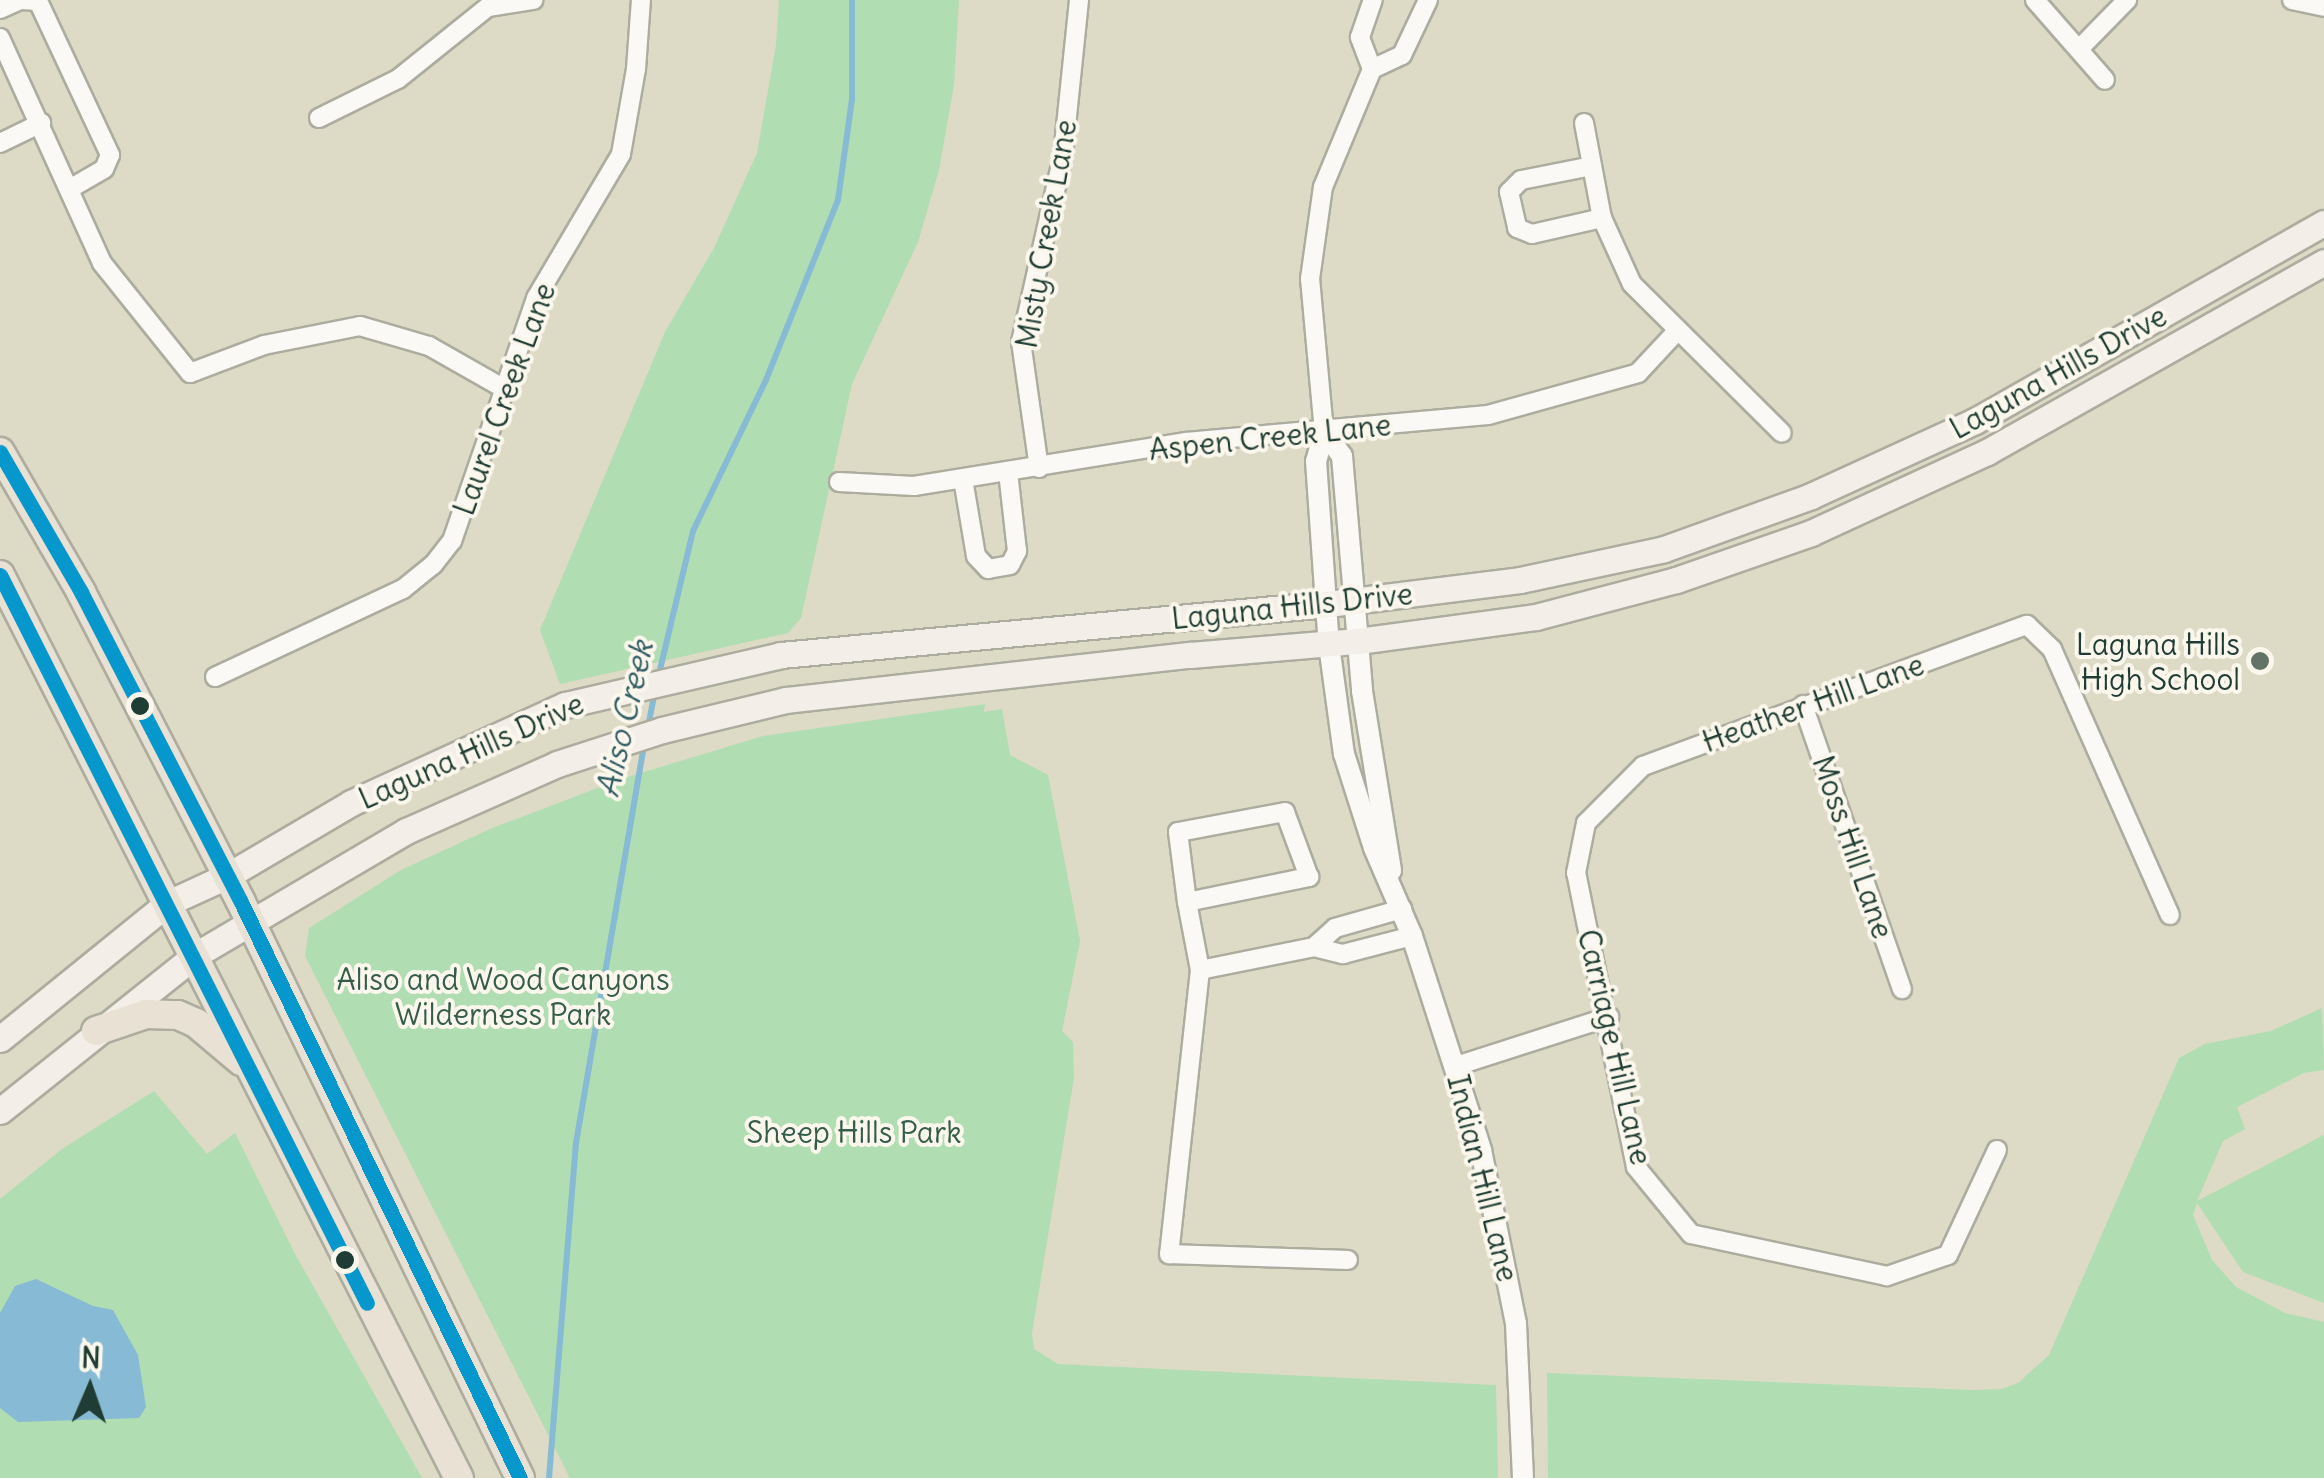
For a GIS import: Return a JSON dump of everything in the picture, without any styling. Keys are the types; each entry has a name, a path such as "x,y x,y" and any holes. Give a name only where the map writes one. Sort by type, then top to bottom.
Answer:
{"main road":[{"name":"Laguna Hills Drive","path":"0,1039 168,903 227,876 352,802 576,702 748,661 1341,602 1520,580 1664,548 1810,496 1975,420 2324,224"},
{"name":"Laguna Hills Drive","path":"0,1111 194,956 249,921 406,831 557,764 662,730 751,707 1171,657 1358,641 1536,616 1676,580 1811,533 1987,452 2324,262"},
{"path":"0,452 81,592 227,876 520,1478"},
{"path":"0,575 459,1478"},
{"path":"96,1031 146,1014 178,1014 196,1023 246,1065"}],"street":[{"path":"0,9 21,0 38,1 110,155 104,169 70,189"},
{"path":"319,118 398,78 488,7 533,0"},
{"name":"Laurel Creek Lane","path":"215,677 404,589 433,565 452,541 536,298 621,154 636,70 640,0"},
{"name":"Misty Creek Lane","path":"1039,468 1021,342 1063,156 1078,0"},
{"path":"1373,0 1360,37 1372,69 1402,56 1428,0"},
{"path":"2035,0 2105,80"},
{"path":"2079,49 2127,0"},
{"path":"2292,0 2324,7"},
{"path":"0,38 102,262 190,372 264,345 360,326 429,346 502,388"},
{"name":"Indian Hill Lane","path":"1372,69 1323,188 1310,279 1324,432 1316,460 1341,602 1358,641 1393,887"},
{"path":"0,143 42,123"},
{"path":"1584,124 1602,218 1632,284 1782,433"},
{"path":"1592,166 1521,180 1509,192 1517,228 1532,234 1602,218"},
{"name":"Aspen Creek Lane","path":"839,482 914,486 1186,442 1488,415 1638,373 1678,330"},
{"path":"963,479 976,556 988,568 1010,565 1017,551 1008,472"},
{"name":"Indian Hill Lane","path":"1341,602 1328,645 1335,706 1351,782 1412,936 1456,1066 1502,1237 1516,1324 1523,1478"},
{"name":"Heather Hill Lane","path":"1586,824 1643,766 2027,625 2052,649 2170,915"},
{"name":"Moss Hill Lane","path":"1804,705 1902,989"},
{"path":"1187,902 1309,877 1286,812 1178,832 1187,902 1200,970 1169,1254 1348,1260"},
{"name":"Carriage Hill Lane","path":"1586,824 1576,873 1609,1017 1636,1168 1691,1234 1887,1276 1948,1255 1996,1150"},
{"path":"1314,947 1335,928 1402,909"},
{"path":"1200,970 1314,947 1342,954 1412,936"},
{"path":"1456,1066 1609,1017"}],"green space":[{"path":"779,0 959,0 954,85 939,170 918,242 852,384 801,618 788,633 560,684 540,630 665,332 714,248 757,153 776,45"},
{"name":"Sheep Hills Park","path":"985,704 984,712 1002,709 1010,755 1048,775 1080,941 1062,1031 1073,1042 1074,1078 1032,1333 1034,1349 1058,1364 1496,1385 1498,1478 570,1478 305,956 309,928 401,870 490,829 621,779 763,736"},
{"path":"2322,1008 2324,1070 2304,1073 2237,1107 2245,1129 2223,1141 2197,1201 2324,1135 2324,1303 2243,1272 2197,1203 2193,1215 2212,1260 2236,1287 2285,1313 2324,1322 2324,1478 1548,1478 1547,1373 1975,1390 2002,1389 2018,1383 2049,1355 2179,1058 2205,1044 2271,1031"},
{"path":"154,1091 207,1154 235,1133 295,1254 422,1478 0,1478 0,1199 62,1149"}],"water":[{"path":"36,1279 93,1306 113,1310 138,1355 146,1407 139,1418 18,1422 0,1408 0,1313 15,1286"}],"waterway":[{"name":"Aliso Creek","path":"658,678 693,531 766,380 838,200 852,99 852,0"},
{"name":"Aliso Creek","path":"648,727 655,690"},
{"name":"Aliso Creek","path":"549,1478 576,1143 644,744"}],"transit line":[{"path":"0,452 81,592 240,900 520,1478"},
{"path":"0,575 367,1303"}],"place":[{"name":"Laguna Hills High School","path":"2260,661"}],"park label":[{"name":"Aliso and Wood Canyons Wilderness Park","path":"503,996"}]}
